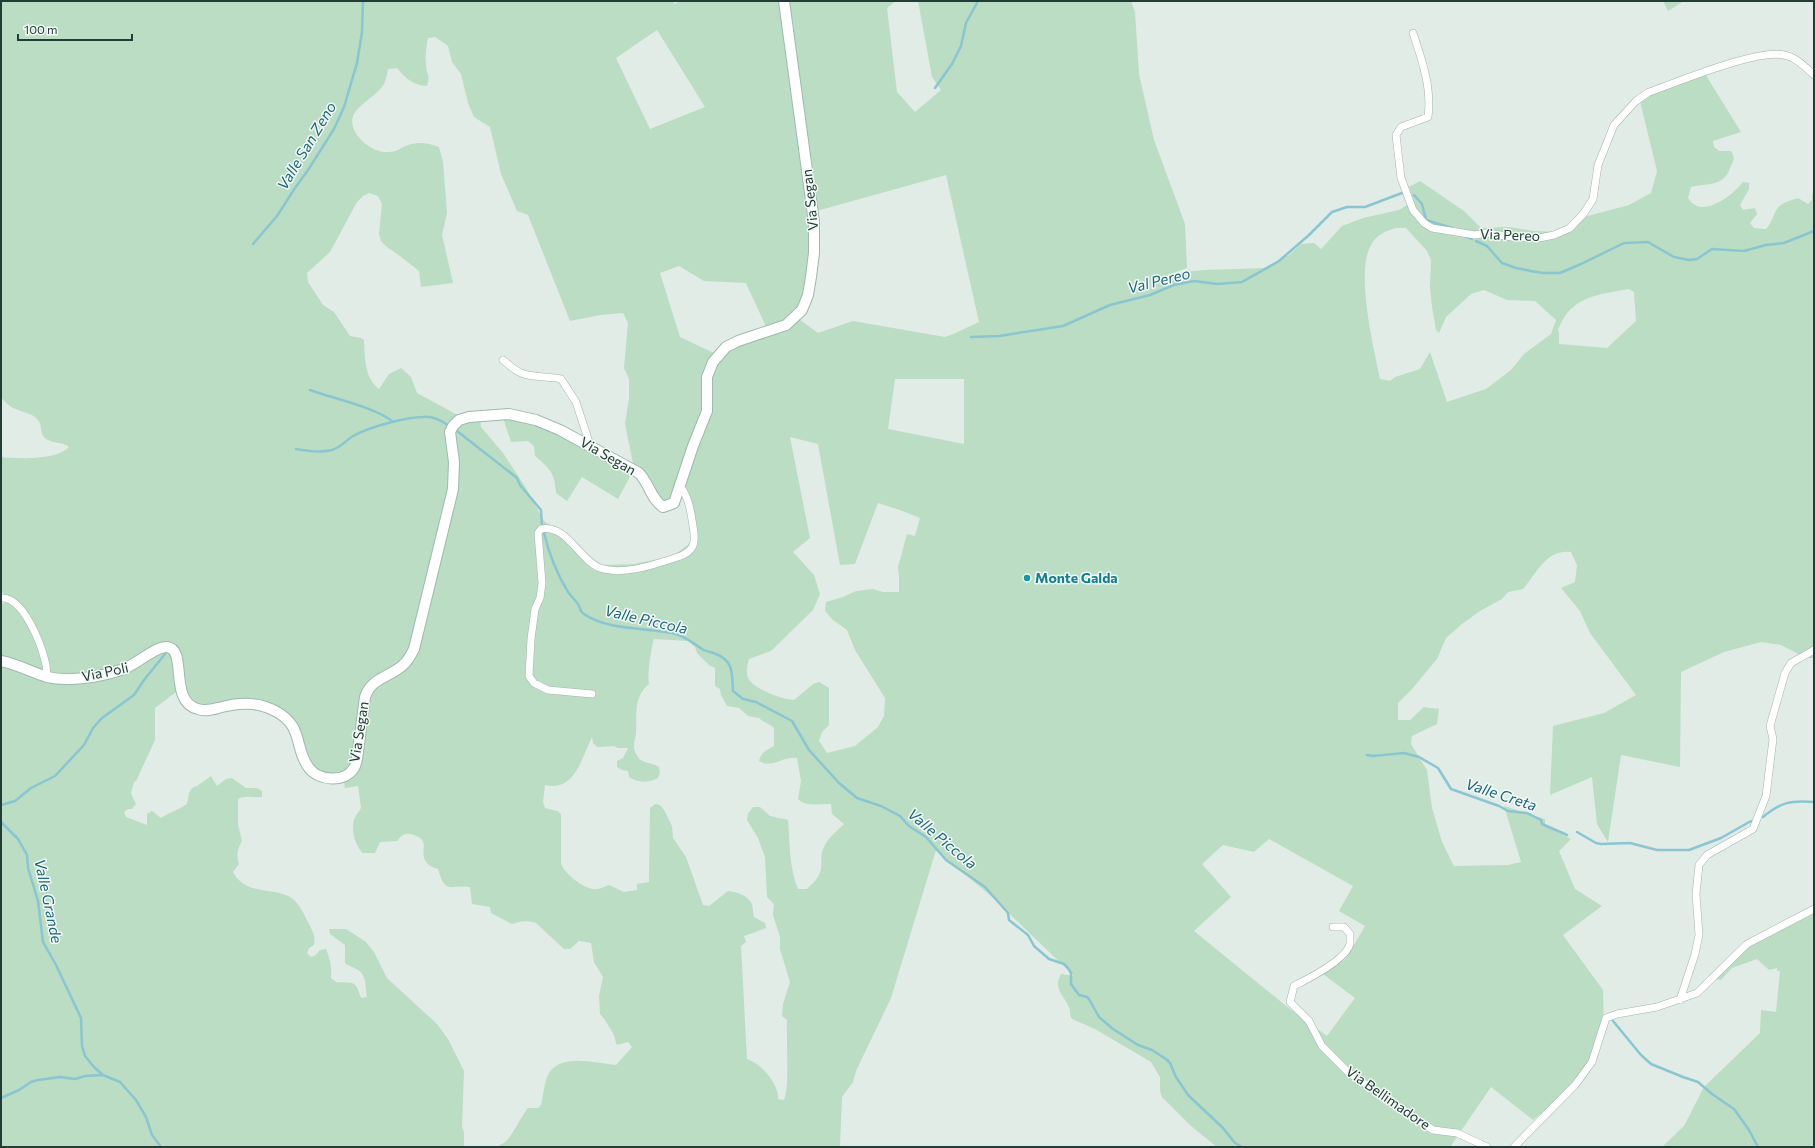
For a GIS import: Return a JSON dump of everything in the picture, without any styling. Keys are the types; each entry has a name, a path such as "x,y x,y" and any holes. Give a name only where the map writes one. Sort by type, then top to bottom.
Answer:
{"street":[{"name":"Via Segan","path":"338,778 347,775 354,768 357,759 365,697 368,688 374,682 404,665 414,649 453,489 454,462 450,432 458,420 509,414 536,420 560,430 639,473 645,479 654,500 663,507 674,503 693,446 702,427 707,411 707,377 713,362 726,347 738,341 786,325 802,310 808,295 814,253 814,222 784,1"},
{"name":"Via Pereo","path":"1413,33 1424,67 1430,104 1428,117 1401,127 1396,135 1401,178 1413,210 1424,223 1432,228 1475,235 1487,233 1512,237 1539,238 1554,235 1570,228 1584,213 1593,199 1598,165 1614,125 1636,101 1649,92 1753,57 1776,53 1795,59 1814,75"},
{"path":"503,360 520,372 533,376 561,378 576,402 590,445"},
{"path":"592,694 548,690 534,683 529,676 529,659 535,609 540,598 542,583 538,534 541,529 548,528 555,531 568,539 591,562 600,568 640,568 669,560 686,554 693,547 695,540 686,493 680,486"},
{"path":"1,598 5,598 23,609 33,629 46,662 47,676"},
{"name":"Via Poli","path":"1,661 14,663 59,679 76,678 122,670 134,666 160,648 168,647 174,651 177,656 178,680 181,692 191,706 197,709 207,710 244,702 270,708 283,716 293,727 298,737 304,759 310,769 322,777 338,778"},
{"path":"1680,1000 1695,954 1698,935 1696,894 1699,865 1707,855 1753,829 1766,796 1773,740 1770,726 1785,673 1791,663 1814,650"},
{"path":"1514,1147 1575,1085 1592,1062 1606,1018 1617,1014 1657,1007 1697,993 1747,944 1814,909"},
{"name":"Via Bellimadore","path":"1333,927 1344,927 1350,934 1350,946 1338,960 1310,978 1294,986 1290,1002 1309,1021 1322,1046 1349,1073 1433,1130 1457,1133 1487,1147"}],"green space":[{"path":"1,1 673,1 675,4 679,1 896,1 887,8 897,92 915,112 941,90 932,77 918,1 1131,1 1135,12 1139,74 1154,140 1185,224 1187,268 1173,273 1205,270 1265,268 1289,255 1301,244 1314,243 1321,249 1342,226 1363,218 1399,210 1414,201 1409,187 1420,181 1464,211 1481,228 1509,227 1534,231 1559,232 1584,217 1629,205 1651,193 1657,171 1639,97 1704,72 1741,132 1713,141 1714,147 1719,151 1731,151 1734,158 1733,162 1724,178 1714,183 1691,187 1688,198 1694,204 1701,207 1708,206 1716,204 1732,194 1743,182 1749,183 1749,189 1740,205 1743,210 1755,208 1757,214 1750,223 1754,228 1766,229 1776,210 1782,204 1798,198 1808,204 1812,200 1812,194 1814,193 1814,658 1806,658 1781,645 1761,642 1724,652 1681,672 1680,767 1621,755 1608,842 1597,824 1592,777 1550,795 1553,726 1604,713 1636,695 1590,633 1580,611 1561,588 1575,582 1577,565 1571,552 1562,552 1549,558 1543,563 1523,589 1508,592 1502,599 1480,611 1446,638 1437,659 1398,703 1398,720 1410,720 1424,707 1439,709 1437,724 1412,736 1411,744 1427,770 1432,808 1442,842 1454,866 1508,865 1521,862 1504,806 1545,819 1545,826 1571,839 1559,851 1575,889 1602,906 1563,935 1603,990 1604,1030 1585,1079 1533,1120 1491,1087 1450,1147 1217,1147 1191,1126 1162,1097 1160,1091 1160,1077 1151,1062 1095,1029 1072,1019 1069,1007 1059,988 1058,981 1061,974 1074,976 991,896 936,850 891,998 856,1071 853,1082 842,1097 840,1147 497,1147 508,1139 528,1108 538,1108 541,1105 547,1077 552,1069 560,1064 578,1061 616,1065 632,1047 628,1042 617,1045 613,1033 600,1014 599,996 603,977 594,962 591,943 579,941 570,949 564,949 536,923 524,921 512,924 491,913 490,907 472,904 470,887 446,886 438,869 427,863 424,859 423,842 417,836 404,834 397,841 380,842 375,853 363,853 354,838 353,828 355,818 361,808 358,786 345,788 343,777 311,770 295,729 267,707 199,712 180,689 155,708 155,740 136,781 134,782 131,793 136,804 132,809 128,809 124,812 126,817 147,825 147,814 152,811 161,818 184,806 187,804 189,793 192,788 211,776 217,786 226,779 232,778 246,788 257,788 262,791 262,797 247,797 238,799 238,824 242,841 238,852 239,864 233,872 245,885 286,895 295,901 300,907 314,936 314,945 309,948 307,953 311,957 316,955 320,950 326,949 329,956 331,978 336,982 351,983 357,988 361,998 367,997 364,977 360,971 345,963 345,945 330,934 329,929 346,929 366,942 374,952 387,978 437,1024 448,1039 464,1071 462,1127 464,1132 464,1147 1,1147 1,604 8,602 7,597 1,591 1,457 37,458 56,454 69,447 46,439 42,435 39,422 35,417 13,408 1,398","holes":["657,30 705,107 650,129 616,58","435,37 448,46 452,62 461,74 468,103 474,117 490,127 501,174 517,211 528,215 570,321 600,315 623,313 628,323 624,368 629,379 629,399 625,424 634,468 532,419 502,415 511,442 528,441 534,446 535,456 548,468 553,476 556,493 567,501 582,477 618,499 634,469 664,506 683,488 693,525 690,543 673,556 634,564 602,565 588,557 570,539 544,521 526,488 503,453 481,427 480,416 463,418 417,393 411,377 401,368 389,374 379,389 370,379 366,367 364,340 350,336 334,312 323,305 308,282 307,273 330,252 357,202 369,193 378,196 382,204 379,234 381,241 419,271 421,287 453,283 442,235 447,213 443,162 439,147 419,143 410,144 398,150 387,152 374,149 367,145 356,134 352,121 357,110 384,84 388,69 397,68 410,81 427,86 428,77 426,68 428,38","946,175 979,322 945,337 853,321 818,333 796,317 813,264 813,212","1396,228 1406,228 1427,251 1431,260 1430,287 1432,307 1436,330 1439,333 1446,317 1471,294 1484,290 1507,300 1535,301 1556,320 1551,334 1524,354 1511,370 1486,389 1447,402 1430,352 1420,369 1395,377 1390,381 1380,379 1367,311 1365,273 1371,245 1378,236","679,266 704,281 746,283 769,333 716,354 680,337 660,273","1629,289 1634,292 1636,321 1607,348 1559,344 1558,330 1563,319 1570,310 1586,299 1606,293","895,379 964,379 964,444 888,429","790,437 818,444 840,565 855,564 878,503 920,518 915,536 907,534 898,567 899,592 883,592 873,589 856,591 826,602 825,611 833,620 847,630 855,650 885,698 884,716 878,727 855,746 827,753 819,741 822,732 829,725 829,688 819,682 813,684 794,700 790,700 758,688 748,679 747,667 749,659 771,651 813,610 820,594 814,575 793,552 810,538","654,639 688,641 695,647 697,653 709,665 715,668 715,686 720,689 721,695 727,706 739,708 748,716 759,718 774,728 774,746 763,753 759,761 769,764 797,758 801,781 798,799 801,802 809,804 831,804 832,814 844,824 830,838 824,847 821,869 817,878 807,889 798,889 791,864 788,820 770,816 760,807 753,807 748,814 747,820 758,838 765,857 767,897 774,904 773,915 780,937 780,949 790,982 783,1004 782,1016 787,1020 787,1085 784,1100 778,1099 776,1087 763,1069 747,1059 741,946 746,942 744,936 766,928 765,923 754,917 752,904 742,894 728,891 709,906 703,905 686,857 673,838 672,826 660,805 655,804 650,808 649,882 637,884 637,890 624,892 609,885 598,889 592,889 581,884 570,876 561,863 561,814 557,811 545,808 543,802 545,785 555,786 563,784 570,779 576,772 592,737 593,743 597,747 614,746 618,748 628,748 623,758 617,761 617,767 628,771 629,777 632,779 644,782 658,778 660,773 659,767 640,759 634,748 638,700 644,689 649,684 651,655","1269,839 1353,886 1339,911 1365,926 1346,959 1323,974 1355,998 1327,1036 1290,1009 1194,931 1231,897 1202,864 1223,845 1254,852"]},
{"path":"1663,1 1684,1 1668,11"},
{"path":"1814,912 1814,1147 1662,1147 1684,1126 1704,1087 1760,1033 1761,1010 1776,1012 1780,971 1777,971 1777,968 1769,970 1757,959 1732,968 1721,980 1715,979 1734,953"}],"waterway":[{"name":"Valle San Zeno","path":"253,244 277,216 308,170 334,129 344,107 357,63 362,32 363,1"},
{"path":"935,88 952,64 961,46 966,23 978,1"},
{"name":"Val Pereo","path":"971,337 999,336 1063,326 1110,305 1150,295 1174,285 1194,281 1218,284 1242,282 1279,261 1309,235 1332,212 1347,207 1365,207 1402,193"},
{"name":"Val Pereo","path":"1414,195 1422,204 1426,220 1452,228"},
{"name":"Val Pereo","path":"1476,241 1487,246 1502,263 1531,271 1560,273 1624,243 1648,242 1674,257 1689,260 1697,259 1712,249 1744,251 1766,245 1784,243 1814,231"},
{"name":"Val Pereo","path":"1464,236 1472,239"},
{"path":"310,390 377,412 393,422"},
{"name":"Valle Piccola","path":"296,449 318,452 332,450 362,432 388,423 416,417 430,417 449,426"},
{"name":"Valle Piccola","path":"457,431 517,478 520,485 541,510 542,526"},
{"name":"Valle Piccola","path":"544,533 548,549 560,578 583,613 593,619 615,626 677,634 704,650 716,654 726,660 731,669 733,691 743,699 756,702 792,721 809,750 839,783 857,798 881,806 900,816 909,826 926,837 946,860 985,887 1008,913 1009,920 1028,935 1034,946 1049,959 1064,964 1068,968 1071,973 1071,984 1079,995 1089,999 1099,1017 1113,1029 1138,1045 1152,1050 1166,1059 1170,1063 1176,1077 1188,1095 1223,1128 1235,1143 1242,1147"},
{"path":"1,805 15,801 31,788 55,776 84,745 93,728 102,718 134,695 165,654"},
{"name":"Valle Creta","path":"1367,755 1373,756 1404,753 1419,757 1438,768 1451,789 1499,806 1508,811 1527,813 1541,820 1542,824 1567,835"},
{"name":"Valle Creta","path":"1763,817 1775,808 1787,803 1799,801 1814,802"},
{"name":"Valle Creta","path":"1577,832 1596,843 1601,844 1630,843 1657,850 1689,850 1721,838 1751,821"},
{"name":"Valle Grande","path":"1,822 18,839 27,855 28,868 38,901 43,942 56,965 81,1018 82,1046 85,1056 103,1075 120,1082 136,1100 146,1117 152,1135 161,1147"},
{"path":"1613,1021 1641,1055 1651,1064 1698,1082 1712,1094 1734,1109 1749,1130 1758,1147"},
{"path":"1,1098 19,1090 31,1082 38,1080 60,1077 75,1079 85,1076 103,1075"}],"place":[{"name":"Monte Galda","path":"1027,578"}]}
